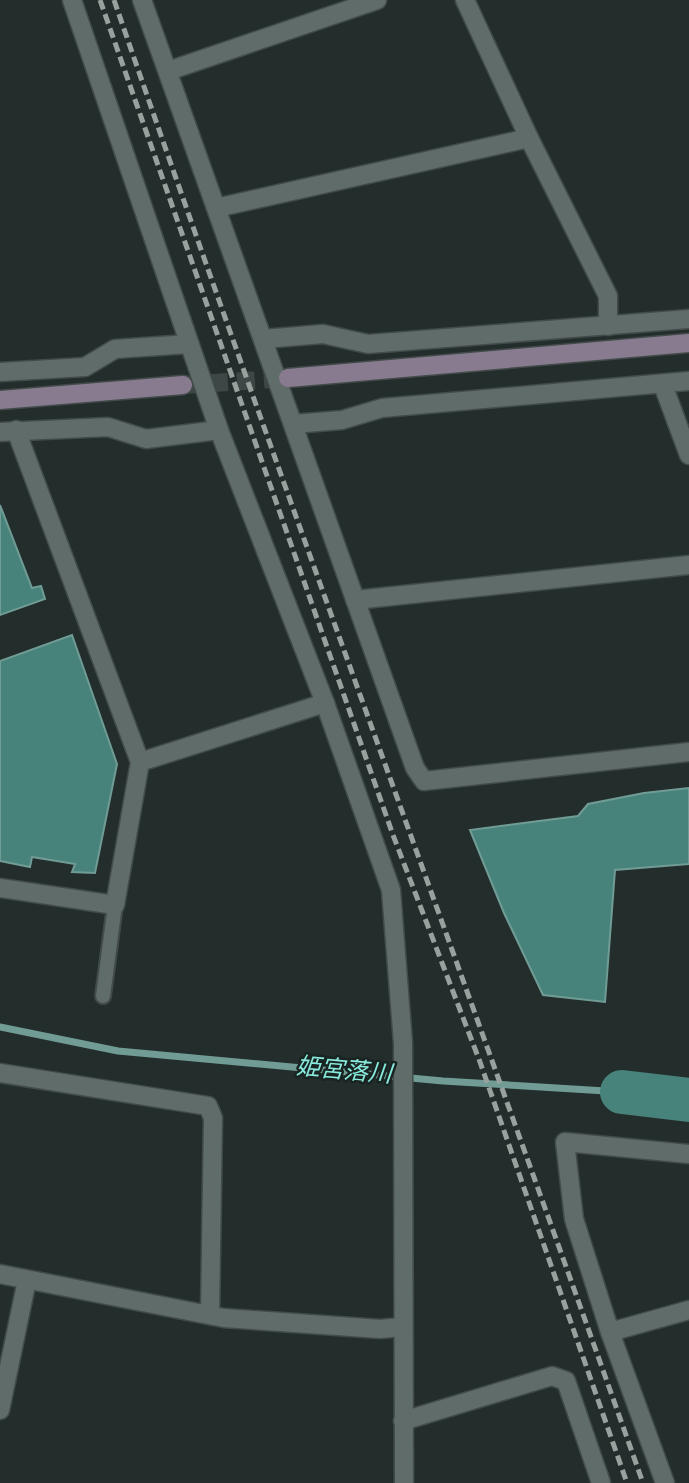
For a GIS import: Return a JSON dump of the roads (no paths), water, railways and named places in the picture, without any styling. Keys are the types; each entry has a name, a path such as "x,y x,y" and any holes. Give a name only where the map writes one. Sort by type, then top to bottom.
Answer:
{"street":[{"path":"72,0 219,429 325,703 391,890 403,1043 404,1483"},
{"path":"142,0 415,768 424,781 689,752"},
{"path":"168,71 377,0"},
{"path":"465,0 529,138 608,296 608,326"},
{"path":"216,208 529,138"},
{"path":"263,339 323,334 368,344 689,319"},
{"path":"288,377 689,343"},
{"path":"0,372 85,367 115,349 189,344"},
{"path":"293,424 342,420 382,408 689,381"},
{"path":"663,385 689,455"},
{"path":"0,400 183,386"},
{"path":"0,888 115,905 140,762 8,431 108,428 146,439 219,429"},
{"path":"355,600 689,565"},
{"path":"140,762 325,703"},
{"path":"0,1073 208,1106 213,1118 210,1315"},
{"path":"665,1483 610,1332 574,1219 565,1142 689,1154"},
{"path":"0,1274 224,1318 380,1329 402,1327"},
{"path":"0,1410 27,1280"},
{"path":"610,1332 689,1310"},
{"path":"403,1420 552,1376 566,1381 601,1483"}],"lane":[{"path":"103,996 115,905"}],"water":[{"path":"0,505 32,588 41,586 45,599 0,615"},
{"path":"72,635 117,764 95,873 72,872 75,864 32,857 30,867 0,861 0,661"},
{"path":"689,788 689,864 615,870 605,1002 543,995 504,913 470,830 578,816 588,804 644,793"}],"waterway":[{"name":"姫宮落川","path":"0,1027 118,1051 443,1081 622,1092"},
{"name":"姫宮落川","path":"622,1092 689,1100"}],"tunnel":[{"path":"183,385 288,378"}],"railway":[{"path":"100,0 393,835 480,1062 627,1483"},
{"path":"114,0 244,371 643,1483"}]}
